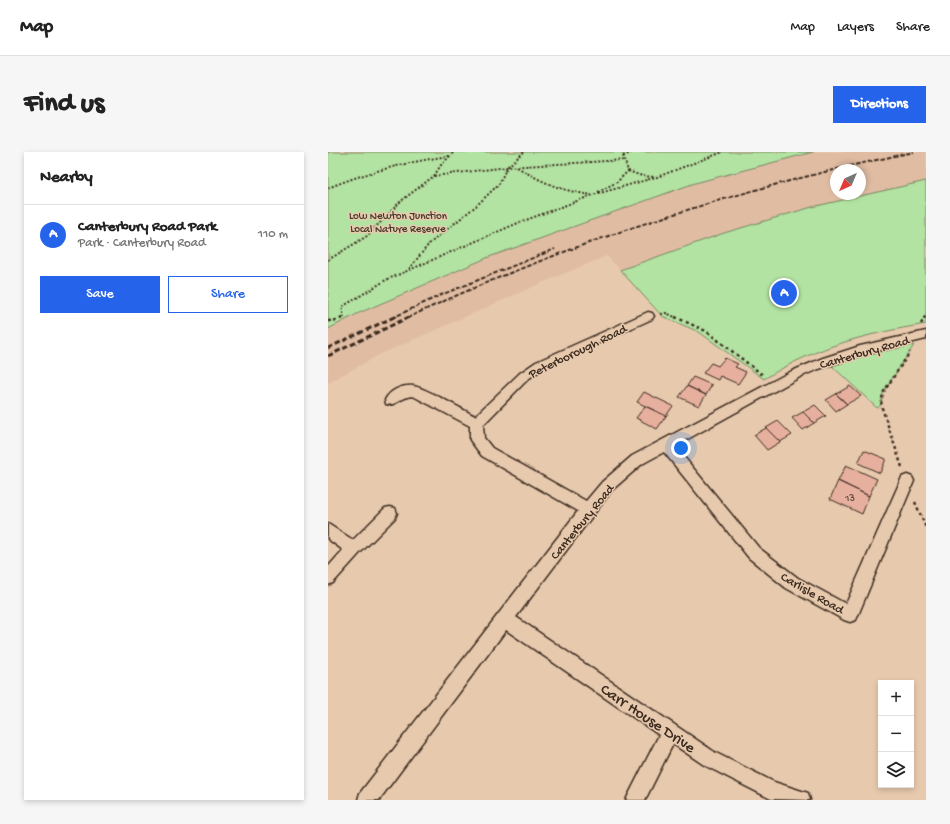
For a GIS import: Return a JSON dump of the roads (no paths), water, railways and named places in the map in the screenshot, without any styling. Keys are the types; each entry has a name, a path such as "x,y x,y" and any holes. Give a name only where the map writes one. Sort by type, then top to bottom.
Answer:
{"street":[{"name":"Peterborough Road","path":"476,423 524,376 540,365 648,316"},
{"name":"Canterbury Road","path":"367,800 588,509 607,486 637,460 776,385 823,362 884,343 922,336"},
{"path":"391,400 401,392 414,391 476,423 477,440 487,452 588,509"},
{"name":"Carlisle Road","path":"666,444 754,553 792,583 850,614 907,481"},
{"path":"328,578 390,512"},
{"path":"328,531 354,549"},
{"name":"Carr House Drive","path":"504,619 710,759 771,790 801,800"},
{"path":"635,800 670,731"}],"railway":[{"path":"407,318 530,265 656,220 719,200 784,182 914,152"},
{"path":"392,318 441,295 555,249"},
{"path":"328,348 394,317"},
{"path":"328,356 409,317"}],"place":[{"name":"Canterbury Road Park","path":"784,293"}],"park label":[{"name":"Low Newton Junction Local Nature Reserve","path":"398,221"}]}
